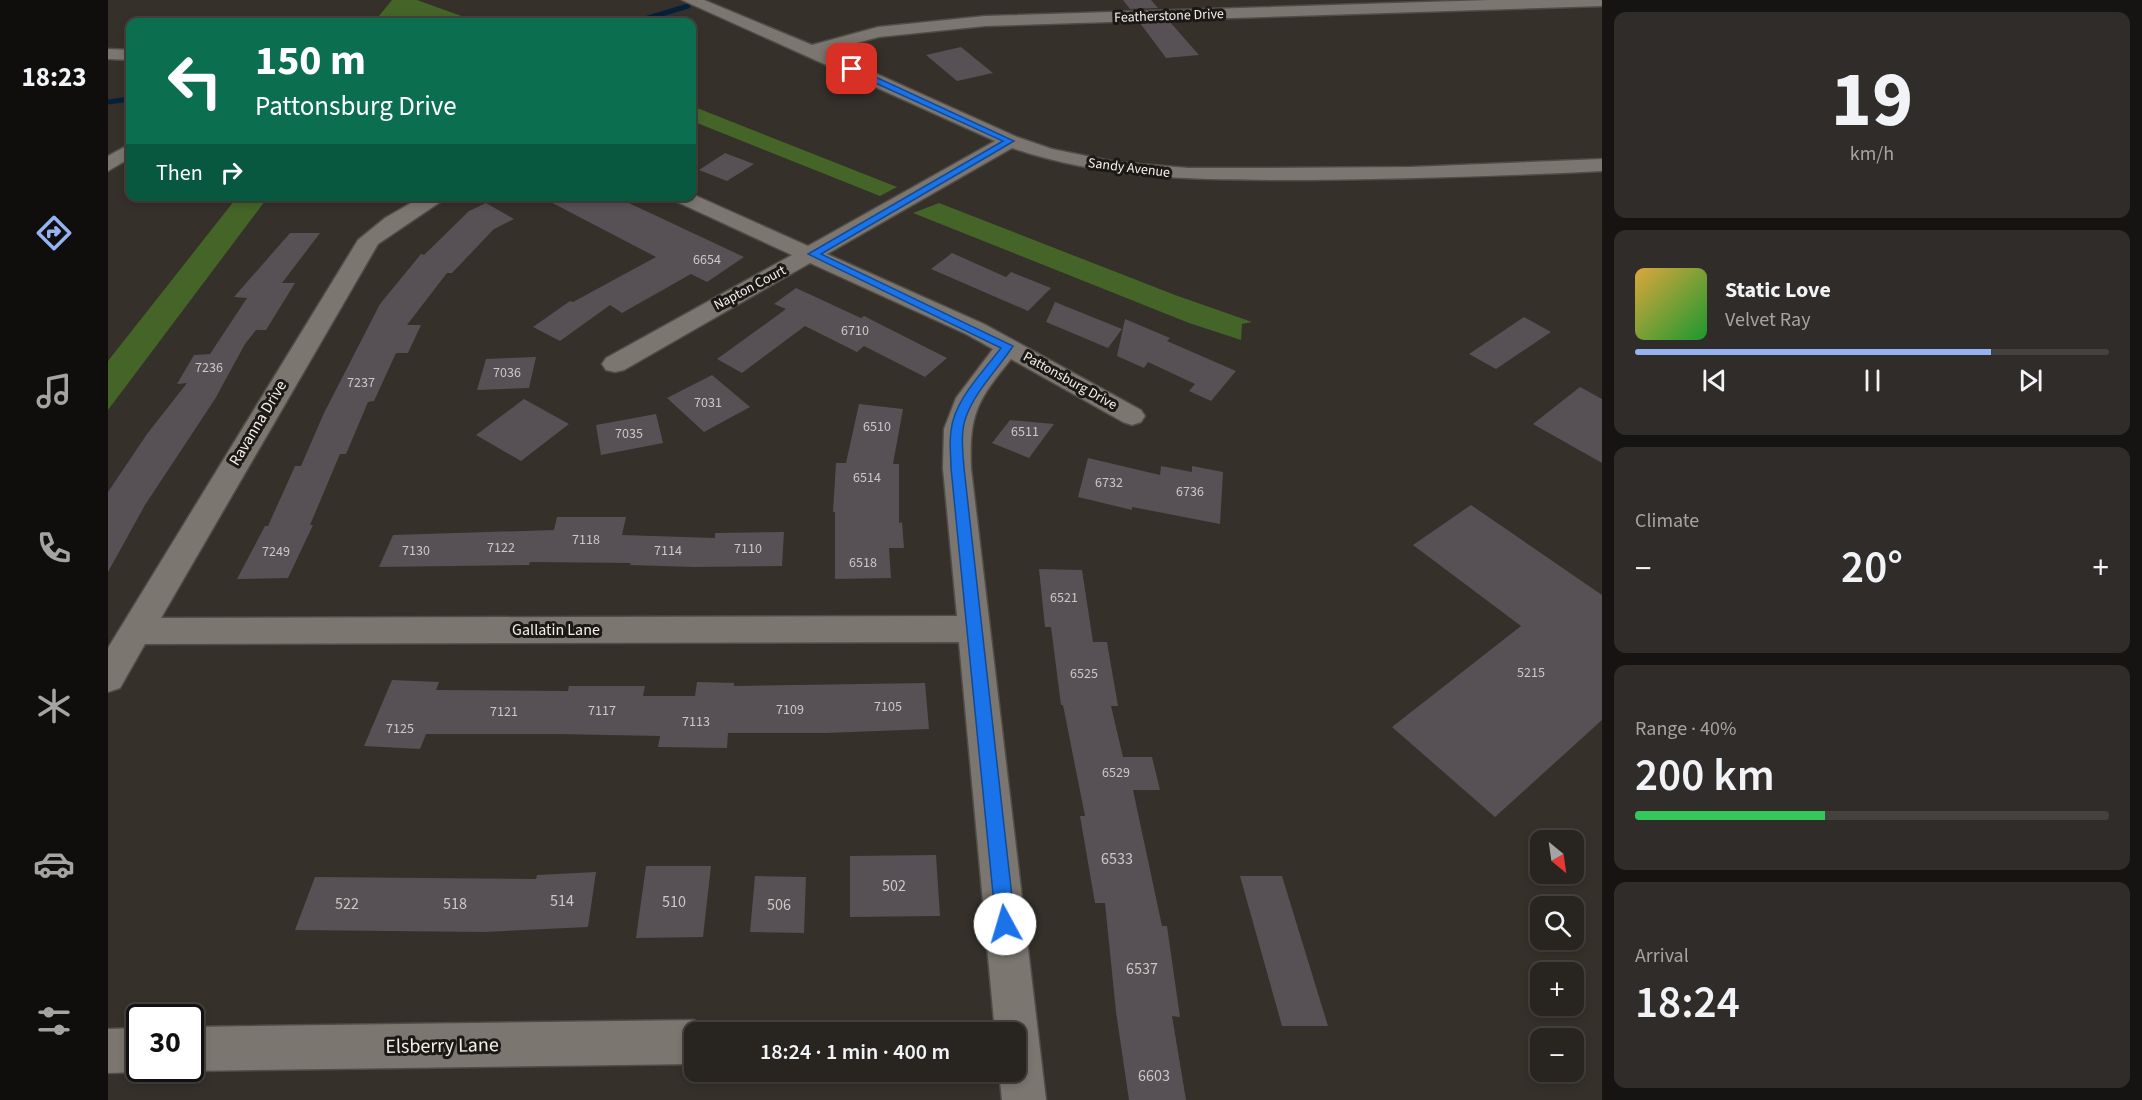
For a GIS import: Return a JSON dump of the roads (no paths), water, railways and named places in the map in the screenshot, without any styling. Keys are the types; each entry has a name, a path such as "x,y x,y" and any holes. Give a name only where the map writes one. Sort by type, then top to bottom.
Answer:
{"street":[{"name":"Sandy Avenue","path":"690,0 724,11 1010,141 1072,161 1141,172 1191,175 1387,174 1602,165"},
{"name":"Featherstone Drive","path":"810,50 878,32 940,24 1309,5 1602,1"},
{"path":"108,54 126,55"},
{"name":"Napton Court","path":"615,364 1010,141"},
{"path":"108,165 126,153"},
{"name":"Ravanna Drive","path":"108,678 369,240 393,222 430,201"},
{"name":"Pattonsburg Drive","path":"691,201 813,254 1008,346 1132,416"},
{"path":"1008,346 972,393 960,416 957,431 957,468 1015,1022"},
{"name":"Gallatin Lane","path":"138,631 974,629"},
{"name":"Elsberry Lane","path":"204,1049 684,1042"},
{"path":"108,1051 126,1050"},
{"path":"1022,1082 1024,1100"}],"waterway":[{"path":"648,18 688,6"},
{"path":"108,102 126,100"}]}
